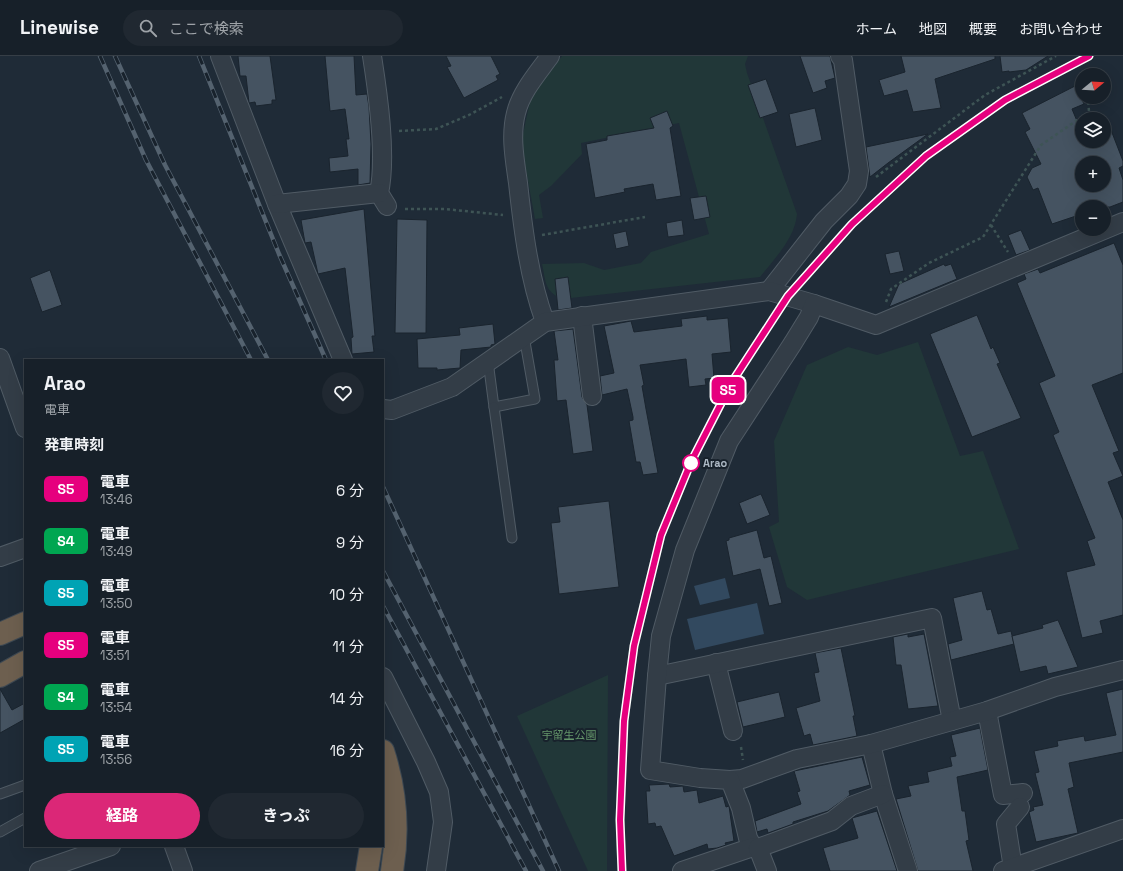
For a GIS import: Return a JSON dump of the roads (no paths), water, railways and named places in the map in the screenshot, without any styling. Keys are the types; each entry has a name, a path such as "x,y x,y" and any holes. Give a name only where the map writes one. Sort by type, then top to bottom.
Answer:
{"highway":[{"path":"0,634 24,623"},
{"path":"0,676 24,663"},
{"path":"384,754 391,774 396,811 396,848 392,871"},
{"path":"367,871 370,847"}],"street":[{"path":"220,56 278,204 343,359"},
{"path":"278,204 383,199 380,132 376,80 372,56"},
{"path":"544,322 539,306 526,238 513,146 515,115 524,93 550,56"},
{"path":"769,290 824,221 849,196 857,184 859,171 847,57"},
{"path":"384,409 392,410 452,386 544,322 769,290 876,325 1123,222"},
{"path":"814,304 809,317 793,344 729,441 685,550 661,636 656,676 650,770 700,778 738,779 797,759 871,744 987,711 1055,687 1123,670"},
{"path":"582,316 592,396"},
{"path":"0,358 24,425"},
{"path":"0,557 24,548"},
{"path":"656,676 932,618 952,721"},
{"path":"716,663 734,731"},
{"path":"384,679 426,762 439,792 443,822 436,871"},
{"path":"987,711 1003,795 1022,800 1006,824 1008,869 1123,829"},
{"path":"871,744 883,794 908,871"},
{"path":"738,779 741,808 748,838 756,847 767,871"},
{"path":"682,871 832,821 851,806 883,794"},
{"path":"40,871 108,847"},
{"path":"174,847 183,871"}],"lane":[{"path":"494,407 535,399 524,336"},
{"path":"488,361 512,538"},
{"path":"0,794 24,785"},
{"path":"0,832 24,819"}],"water":[{"path":"725,578 730,598 700,605 694,586"},
{"path":"757,603 764,634 695,650 687,619"}],"railway":[{"path":"100,56 146,160 250,359"},
{"path":"115,56 165,165 267,359"},
{"path":"199,56 279,254 326,359"},
{"path":"622,871 620,820 624,705 634,646 661,535 691,462 732,382 788,296 852,223 926,157 1005,100 1089,56"},
{"path":"384,489 559,871"},
{"path":"384,573 543,871"},
{"path":"384,608 526,871"}],"train":[{"name":"S5","path":"622,871 620,820 624,705 634,646 661,535 691,462 732,382 788,296 852,224 926,156 1005,100 1089,56"}],"place":[{"name":"Arao","path":"691,463"}],"park label":[{"name":"宇留生公園","path":"569,735"}]}
